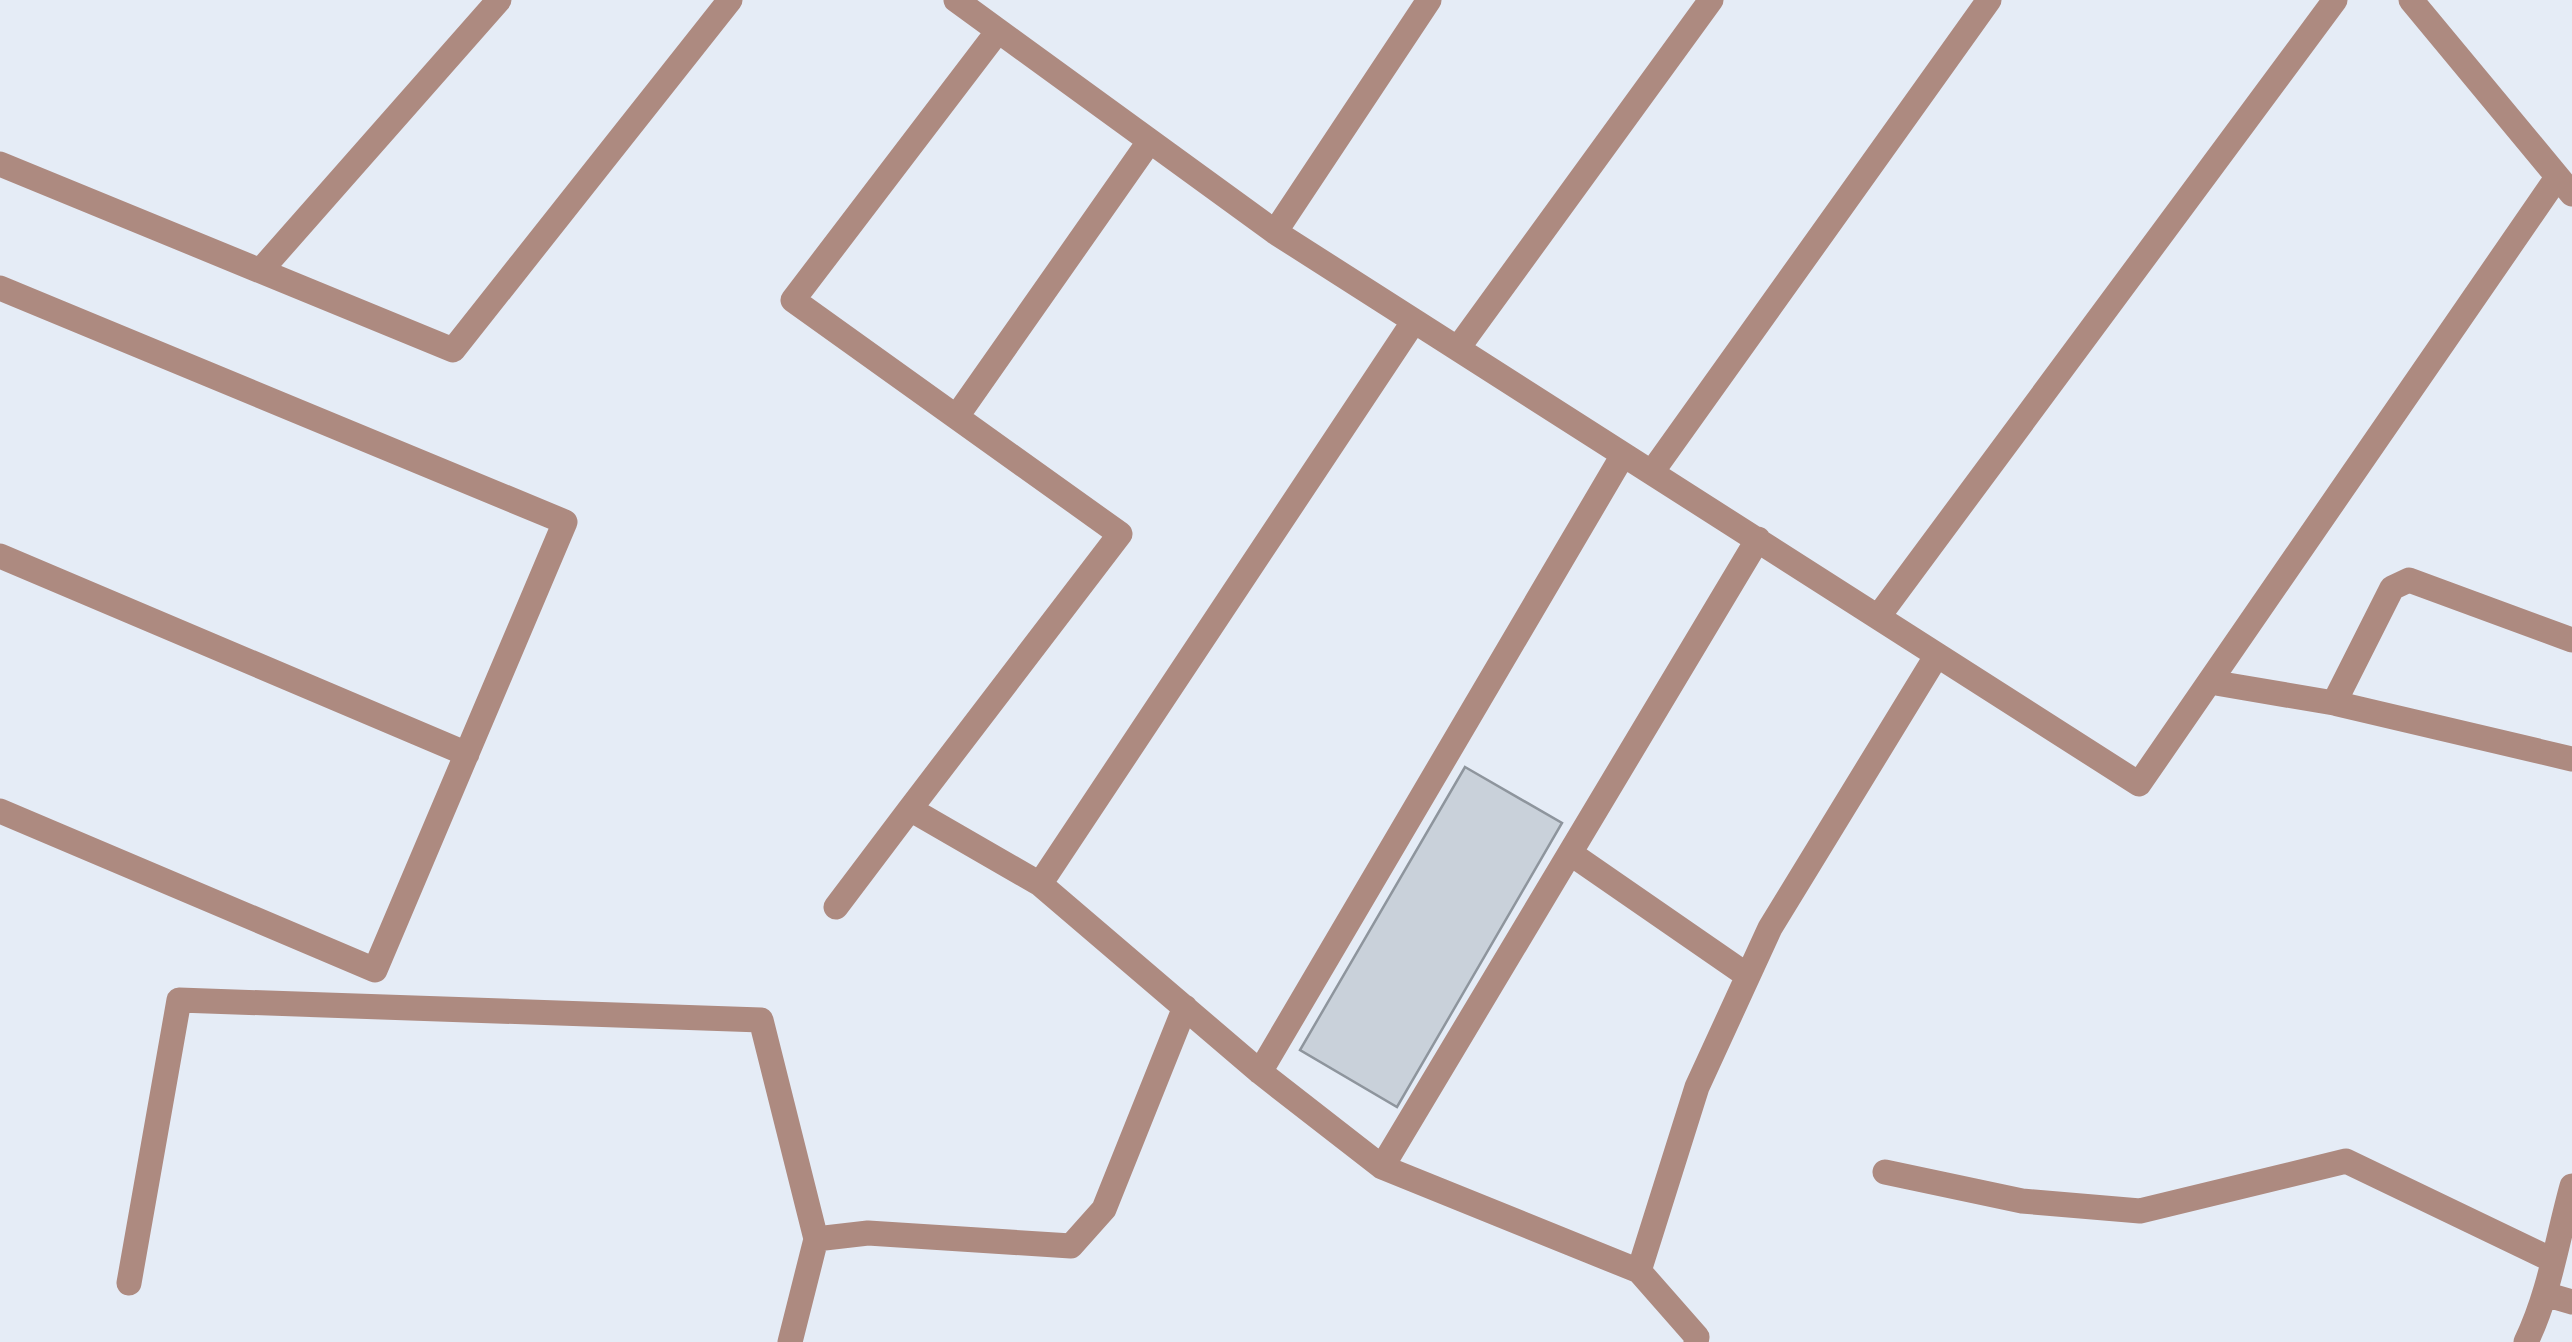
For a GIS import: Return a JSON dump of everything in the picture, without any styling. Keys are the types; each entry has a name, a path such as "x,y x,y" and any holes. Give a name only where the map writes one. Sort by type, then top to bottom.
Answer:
{"street":[{"path":"261,270 499,0"},
{"path":"0,164 453,350 730,0"},
{"path":"1275,232 1429,0"},
{"path":"1458,348 1711,0"},
{"path":"1652,472 1989,0"},
{"path":"1878,617 2336,0"},
{"path":"959,1 1275,232 2140,784 2564,186 2411,0"},
{"path":"836,907 1120,534 793,300 998,31"},
{"path":"958,416 1149,142"},
{"path":"0,288 565,522 375,970 0,810"},
{"path":"1040,884 1414,321"},
{"path":"1260,1072 1623,454"},
{"path":"1382,1167 1758,539"},
{"path":"0,556 467,754"},
{"path":"2334,703 2392,588 2409,580 2572,640"},
{"path":"1638,1270 1697,1086 1770,928 1937,655"},
{"path":"2210,682 2334,703 2572,759"},
{"path":"910,809 1040,884 1260,1072 1382,1167 1638,1270 1697,1337 1696,1342"},
{"path":"1570,853 1748,976"},
{"path":"130,1283 179,1000 762,1020 816,1239 790,1342"},
{"path":"816,1239 868,1234 1071,1246 1104,1210 1185,1007"},
{"path":"1885,1172 2022,1201 2140,1211 2346,1162 2552,1260"},
{"path":"2526,1342 2560,1299 2552,1260 2572,1186"}],"building":[{"path":"1465,767 1562,823 1397,1107 1300,1050"}]}
